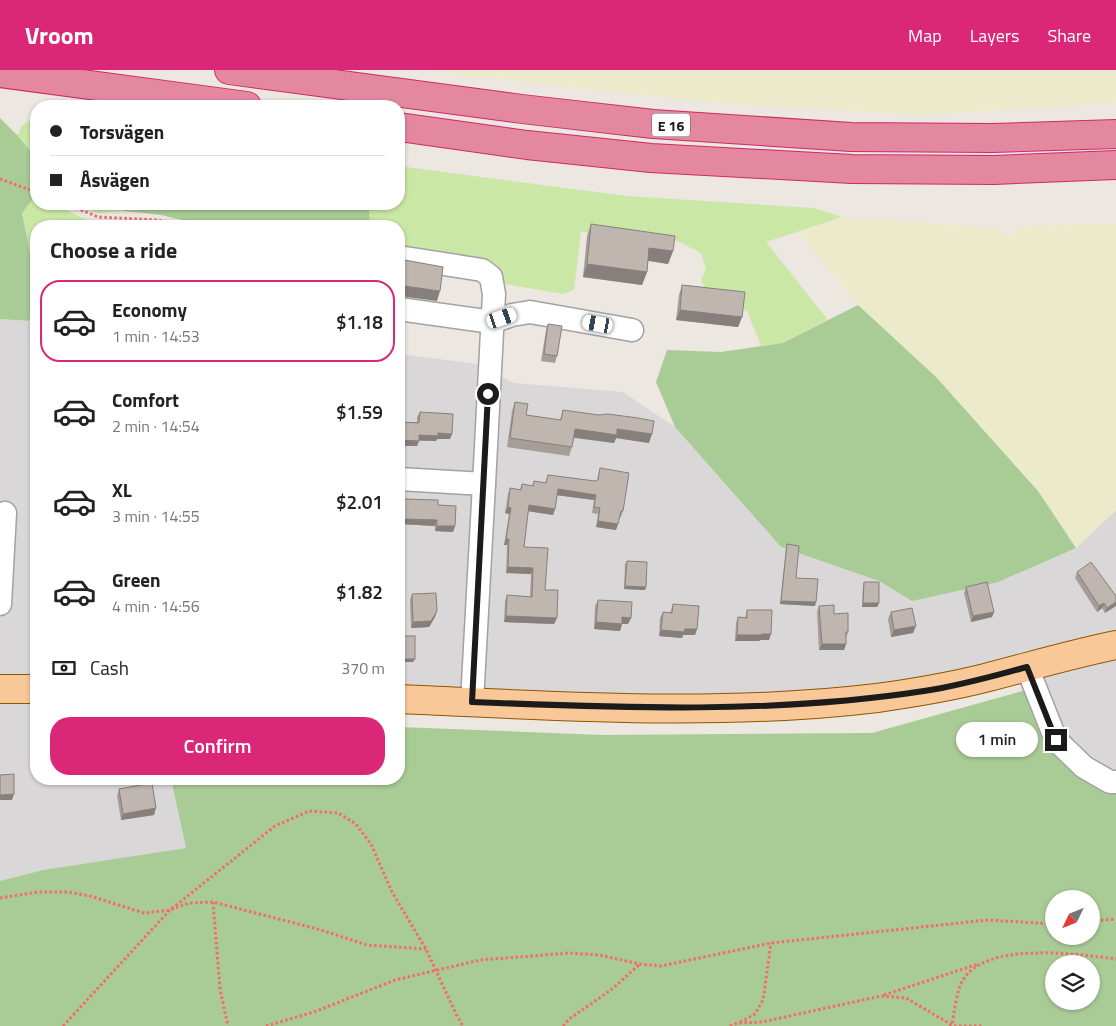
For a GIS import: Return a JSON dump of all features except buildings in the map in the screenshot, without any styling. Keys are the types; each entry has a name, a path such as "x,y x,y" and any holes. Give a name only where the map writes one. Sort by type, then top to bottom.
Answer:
{"highway":[{"name":"E 16","path":"229,70 522,109 653,124 851,137 992,138 1116,134"},
{"path":"0,73 202,100"},
{"name":"E 16","path":"405,128 651,158 852,169 994,170 1116,165"}],"main road":[{"path":"405,699 666,708 799,705 877,698 926,691 1116,644"},
{"path":"0,689 30,689"}],"street":[{"path":"405,258 482,270 491,278 494,294 472,702"},
{"path":"405,310 492,322 512,315 530,312 632,330"},
{"path":"405,479 484,484"},
{"path":"0,604 5,513"},
{"path":"1027,667 1056,740 1084,767 1110,782 1116,782"}],"path":[{"path":"0,179 30,190"},
{"path":"81,210 98,217 157,220"},
{"path":"63,1026 170,910 275,826 309,811 338,813 356,824 371,844 392,892 426,949 463,1026"},
{"path":"0,898 38,892 68,892 90,896 144,913 170,910 189,903 213,902 322,930 367,945 426,949"},
{"path":"213,902 220,989 228,1026"},
{"path":"1100,920 1116,919"},
{"path":"266,1026 314,1012 395,980 480,960 569,953 599,954 640,964 661,966 771,943 988,920 1045,923"},
{"path":"731,1026 755,1014 763,1000 771,943"},
{"path":"737,1023 762,1022 881,996 1007,956 1032,952 1074,953 1116,959"},
{"path":"951,1025 962,980 980,963"},
{"path":"563,1026 569,1019 612,990 640,964"},
{"path":"881,996 906,998 951,1025 984,1026"}],"shaded area":[{"path":"0,319 30,322 30,785 172,785 186,848 43,870 0,881"},
{"path":"405,355 478,364 514,383 623,392 675,427 781,547 879,581 912,601 1076,548 1116,510 1116,775 1084,751 1059,721 1031,661 811,700 405,699"}],"green space":[{"path":"427,70 1116,70 1116,103 925,115 715,103"},
{"path":"0,118 30,151 30,203 22,213 30,253 30,318 29,321 0,319"},
{"path":"30,120 30,151 17,135 22,126"},
{"path":"405,167 626,196 813,208 842,217 766,242 828,320 783,343 761,346 747,311 708,296 701,280 706,269 701,253 673,239 581,232 574,290 563,294 447,274 405,259 405,220 370,220 369,210 405,210"},
{"path":"30,203 30,210 65,210 88,220 30,220 30,253 22,213"},
{"path":"90,210 124,211 98,213"},
{"path":"369,210 370,220 182,220 161,215 124,211"},
{"path":"842,217 997,228 1010,235 1023,226 1116,223 1116,510 1076,548 1038,491 936,377 858,305 797,232"},
{"path":"858,305 936,377 1038,491 1076,548 998,582 912,601 879,581 781,547 675,427 656,382 667,350 721,352 783,343"},
{"path":"1040,686 1059,721 1083,751 1116,775 1116,1026 0,1026 0,881 43,870 186,848 172,785 405,785 405,727 602,735 872,733"}],"route":[{"path":"488,394 472,702 666,708 799,705 877,698 926,691 1027,667 1056,740"}]}
